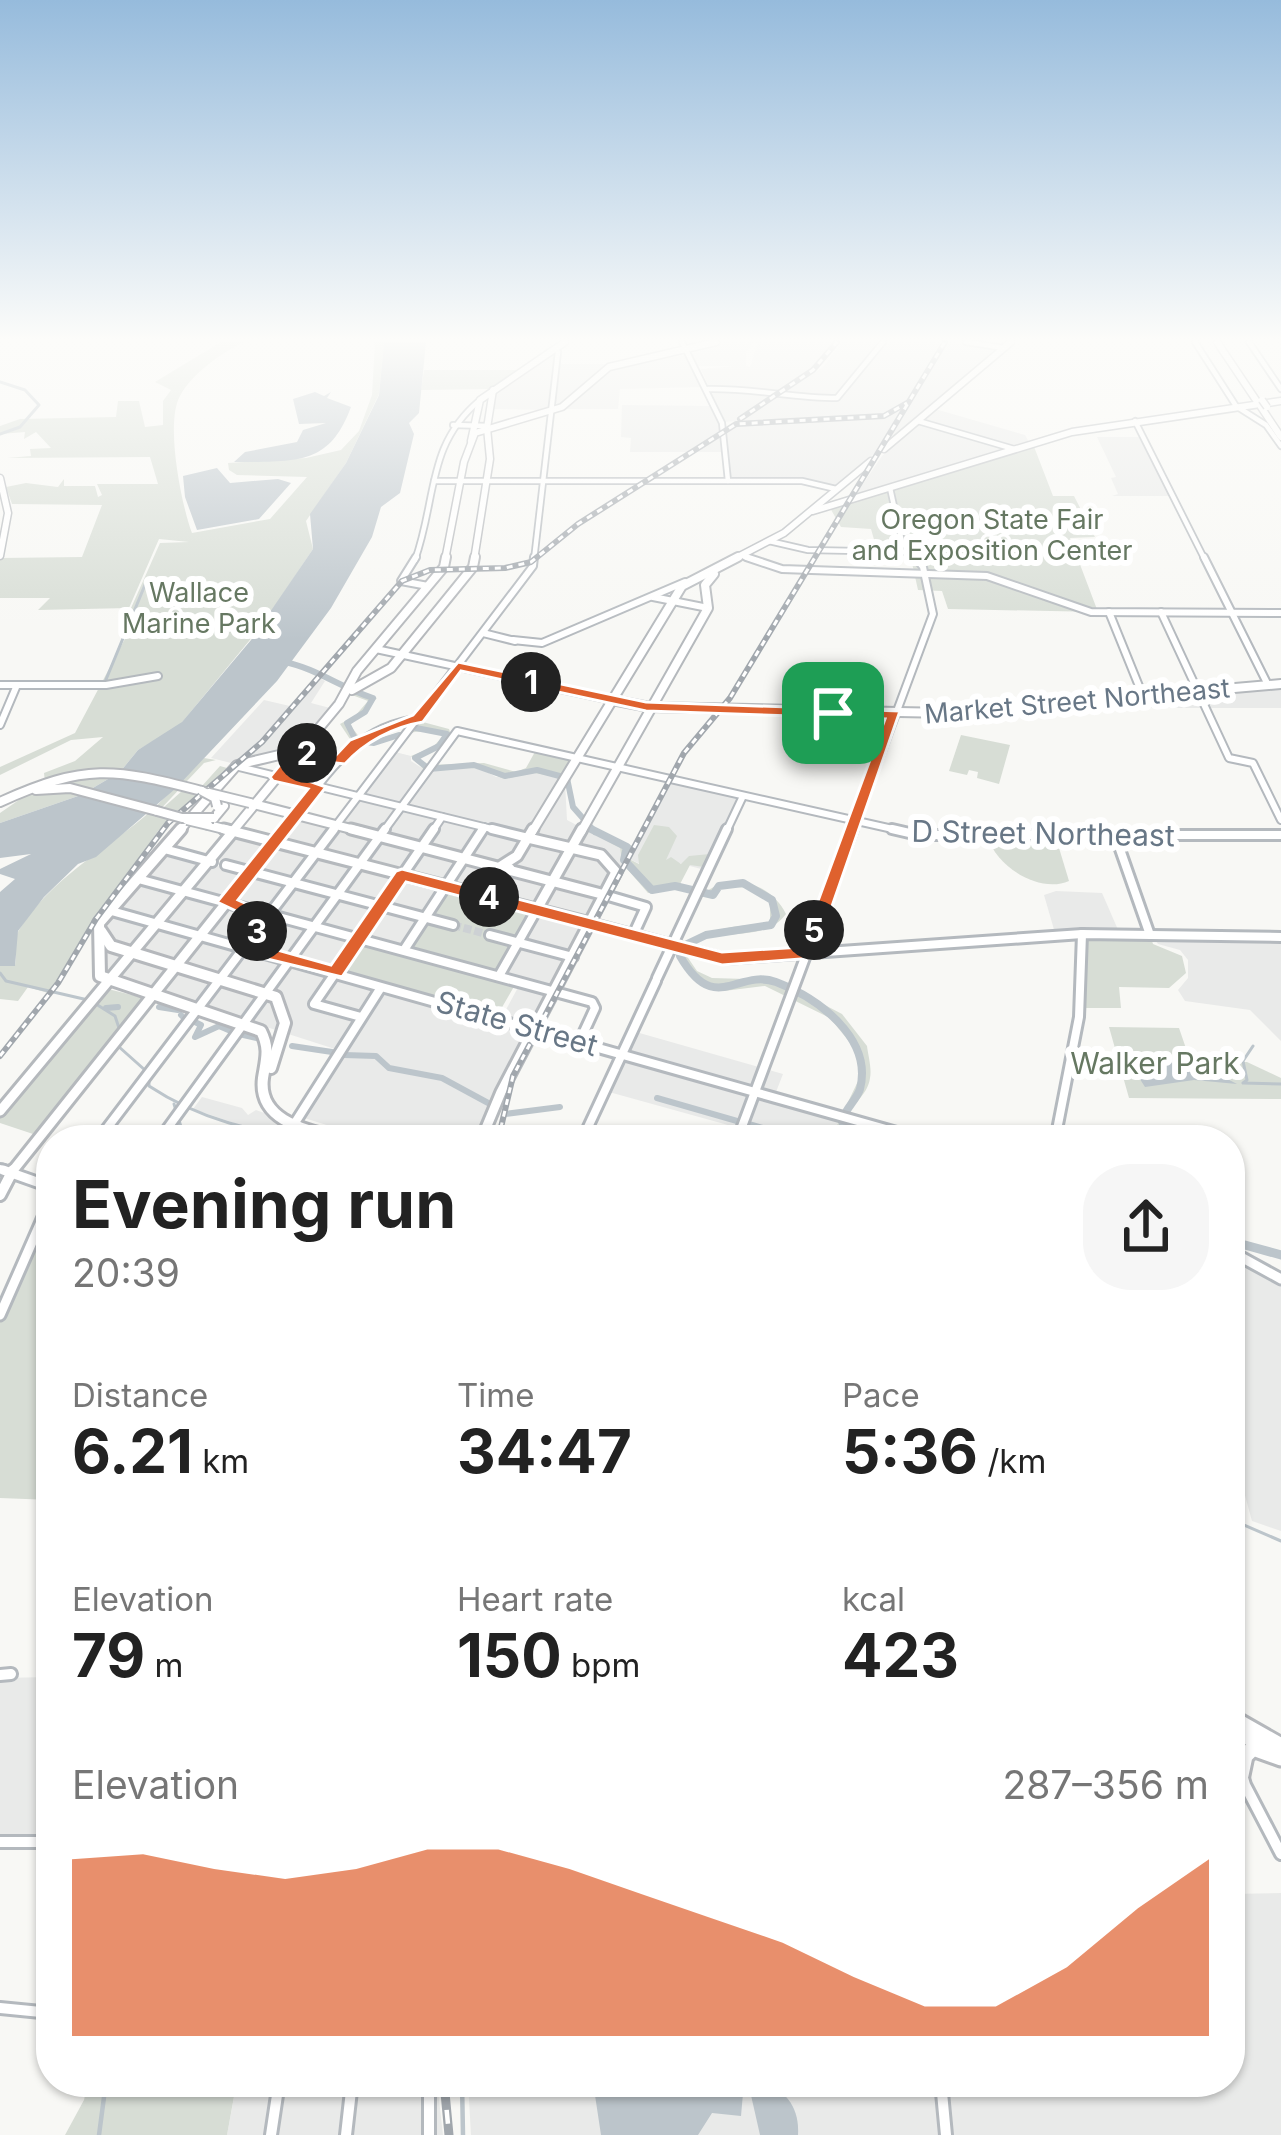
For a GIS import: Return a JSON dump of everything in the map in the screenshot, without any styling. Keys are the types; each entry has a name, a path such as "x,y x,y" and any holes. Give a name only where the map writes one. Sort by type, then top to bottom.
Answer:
{"highway":[{"path":"282,1125 266,1105 262,1083 267,1042 261,1031 152,995 103,985 96,966 97,928 237,767 257,757 303,751 359,679 376,649 445,564 471,442"},
{"path":"359,679 388,671 472,567 490,442"},
{"path":"18,795 59,789 81,792 187,820 213,811 237,767"},
{"path":"0,804 76,770 117,770 202,791 215,798 213,811"},
{"path":"0,804 47,788 81,792"},
{"path":"139,879 168,850 187,820 213,811"},
{"path":"139,879 171,830 170,820 157,812"},
{"path":"111,911 102,926 103,940 267,991 280,1000 286,1017 267,1094 283,1125"},
{"path":"1245,1726 1281,1746"},
{"path":"1245,1738 1281,1757"},
{"path":"1245,1756 1253,1748 1281,1757"}],"main road":[{"path":"884,449 893,442"},
{"path":"506,866 517,856 672,602 675,589 770,542 822,505 1044,442"},
{"path":"822,505 871,460"},
{"path":"0,478 8,514 0,556"},
{"path":"0,489 5,514 0,542"},
{"path":"537,910 568,847 586,825 708,608 704,586 722,568"},
{"name":"Market Street Northeast","path":"612,700 654,707 894,714 1281,684"},
{"path":"0,1111 179,890 210,861 253,804 303,751"},
{"path":"202,791 604,895"},
{"path":"213,811 229,836 274,842 589,923"},
{"path":"45,1125 296,814"},
{"path":"528,838 568,847"},
{"path":"486,1125 615,873 595,856 528,838"},
{"path":"0,1196 6,1171 36,1136"}],"street":[{"path":"428,586 401,581 415,563 442,442"},
{"path":"110,1125 534,565 548,442"},
{"path":"724,442 728,481"},
{"path":"989,442 1014,449"},
{"path":"1144,442 1268,685"},
{"path":"434,481 798,481 836,489"},
{"path":"742,1125 933,614 925,573 900,537 890,488"},
{"path":"770,542 806,550 911,552"},
{"path":"744,556 782,569 987,576 1076,609 1281,613"},
{"path":"483,633 538,645 675,589"},
{"path":"651,597 708,608"},
{"path":"1109,612 1143,696"},
{"path":"1161,613 1232,760 1251,762 1281,820"},
{"path":"513,640 537,644 568,633"},
{"name":"Market Street Northeast","path":"376,649 612,700"},
{"path":"0,685 106,685 158,676"},
{"path":"0,725 16,685"},
{"path":"296,814 358,742 405,719 418,719"},
{"name":"D Street Northeast","path":"400,806 457,731 918,835 1281,835"},
{"path":"303,751 339,760"},
{"path":"237,767 528,838"},
{"path":"589,1125 657,980 679,947 698,892 743,796"},
{"path":"170,1125 400,806"},
{"path":"362,1017 314,1004 442,817"},
{"path":"404,950 484,827"},
{"path":"1115,835 1150,934"},
{"path":"168,850 210,861"},
{"path":"226,865 453,925"},
{"path":"491,898 506,866"},
{"path":"139,879 596,1006 584,1038"},
{"path":"604,895 646,907 633,933"},
{"path":"499,976 537,910"},
{"name":"State Street","path":"111,911 562,1036 584,1038 874,1125"},
{"path":"589,923 725,959 1082,934 1281,937"},
{"path":"1058,1125 1079,1017 1082,934"},
{"path":"490,935 571,956"},
{"path":"292,1125 380,989"},
{"path":"6,1171 36,1182"},
{"path":"0,1315 36,1233"},
{"path":"1245,1259 1281,1279"},
{"path":"1245,1783 1281,1854"},
{"path":"0,1842 36,1842"},
{"path":"0,2008 36,2012"},
{"path":"271,2135 277,2097"},
{"path":"346,2135 350,2097"},
{"path":"429,2097 429,2135"},
{"path":"942,2097 946,2135"}],"shaded area":[{"path":"297,442 330,442 295,459 234,462 245,452"},
{"path":"356,442 412,442 400,493 381,507 372,537 331,608 277,681 175,789 96,857 78,864 44,897 18,931 15,966 0,966 0,892 15,879 0,874 0,869 31,854 0,858 0,823 81,795 120,772 138,750 182,722 251,640 313,549 310,514"},
{"path":"631,442 703,442 687,452 630,452"},
{"path":"709,442 882,442 835,487 805,480 731,479 728,452 693,452"},
{"path":"898,442 1029,442 854,497 882,456"},
{"path":"1099,442 1143,442 1171,496 1112,496 1118,494 1111,478 1116,477"},
{"path":"217,468 230,483 278,479 291,483 259,519 197,530 183,476"},
{"path":"318,677 325,681 311,703 330,708 298,746 231,763 211,758 264,700 294,707"},
{"path":"1281,686 1281,708 1151,708 1145,698"},
{"path":"395,752 411,756 425,770 480,768 496,777 534,773 560,778 565,783 567,820 620,848 622,863 530,1024 502,1017 522,980 357,935 327,973 378,987 335,1049 104,975 99,957 106,926 170,853 294,887 315,850 293,880 215,859 234,834 275,846 297,817 339,828"},
{"path":"670,781 741,798 705,870 667,860 647,867 629,859"},
{"path":"1102,893 1119,932 1055,933 1044,895"},
{"path":"1154,938 1281,940 1281,1041 1250,1010 1185,1001 1178,990 1188,978 1188,960 1180,950 1158,944"},
{"path":"383,989 528,1029 480,1125 327,1125 301,1117"},
{"path":"636,1032 783,1074 776,1092 840,1113 837,1125 728,1125 609,1092"},
{"path":"1168,1062 1206,1068 1237,1084 1194,1080 1145,1087 1138,1076 1140,1068"},
{"path":"202,1097 242,1108 248,1115 256,1110 296,1125 236,1125 193,1109"},
{"path":"1245,1263 1281,1286 1281,1531 1252,1521 1245,1496"},
{"path":"36,1677 36,1836 0,1836 0,1678"},
{"path":"1281,1893 1281,2135 951,2135 947,2097 1245,2097 1245,1894"},
{"path":"234,2097 271,2097 265,2135 227,2135"},
{"path":"281,2097 439,2097 443,2135 275,2135"},
{"path":"469,2097 939,2097 943,2135 471,2135"},
{"path":"595,2097 743,2097 741,2116 712,2113 698,2135 601,2135"},
{"path":"751,2097 786,2097 795,2113 798,2135 760,2135"}],"green space":[{"name":"Wallace Marine Park","path":"45,442 175,442 192,533 270,519 307,477 237,475 228,463 306,458 356,442 306,521 313,549 263,624 179,726 138,750 120,772 81,795 0,823 0,813 45,782 44,773 75,761 103,737 71,740 0,775 0,767 75,733 127,635 119,635 160,543 189,542 159,539 129,608 38,610 50,598 0,598 0,558 82,557 102,505 12,504 6,487 26,483 58,487 64,479 64,486 95,486 98,497 102,495 97,484 158,484 150,457 7,458 31,456 30,449 51,448"},
{"name":"Oregon State Fair and Exposition Center","path":"1033,444 1053,496 1074,496 1095,537 1070,538 1098,612 948,609 942,591 918,590 910,554 877,550 871,529 841,527 830,508"},
{"path":"355,690 377,698 350,725 364,743 414,728 419,721 449,729 451,735 418,760 425,765 484,763 516,772 526,768 536,750 573,759 560,778 534,773 504,779 480,768 423,769 411,756 433,747 443,736 420,731 375,743 364,744 352,742 340,724 368,701 352,695"},
{"path":"961,735 1010,745 999,784 977,778 978,772 949,771"},
{"path":"204,758 216,760 204,763 155,815 191,783 202,786 220,766 227,768 158,831 48,993 28,987 18,1001 0,999 0,966 15,966 17,934 31,912 61,882 152,810"},
{"path":"589,825 594,832 633,846 627,858 639,864 638,855 654,825 669,827 677,836 666,860 671,857 681,864 689,856 710,854 704,867 690,865 679,886 706,892 728,882 739,882 761,888 780,904 786,914 776,924 750,933 707,938 684,952 697,971 712,978 777,980 842,1014 867,1046 870,1066 867,1087 847,1125 837,1125 860,1077 856,1050 830,1018 765,986 724,991 701,986 675,954 706,934 770,923 770,902 749,888 723,886 711,898 679,888 648,893 622,863 620,848 586,830"},
{"path":"988,837 1056,838 1069,881 1045,884 1021,875 1000,858"},
{"path":"447,891 533,911 499,973 516,983 497,1016 337,972 359,940 405,952"},
{"path":"1082,934 1150,935 1153,944 1182,956 1186,973 1169,988 1119,987 1121,1008 1079,1008"},
{"path":"108,989 144,998 44,1125 36,1125 36,1135 0,1123 0,1117"},
{"name":"Walker Park","path":"1109,1027 1179,1028 1191,1063 1247,1062 1281,1078 1281,1099 1129,1098"},
{"path":"36,1236 36,1499 0,1498 0,1319"},
{"path":"234,2097 227,2135 65,2135 84,2100"}],"waterway":[{"path":"105,682 147,580"},
{"path":"284,662 373,698 365,712 347,723 356,741 374,743 399,735"},
{"path":"416,728 447,734 439,746 415,758 429,769 474,765 505,776 537,770 567,778 573,807 593,830"},
{"path":"593,830 627,847 624,860 652,890 675,886 713,895 719,886 743,883 772,900 776,916 771,925 706,935 683,946 680,956 704,984 726,987 762,979 776,982 809,998 839,1022 858,1053 862,1070 859,1093 843,1125"},
{"path":"0,973 6,981 88,1000"},
{"path":"96,1004 115,1016 120,1031"},
{"path":"106,1008 118,1007"},
{"path":"159,1007 178,1010"},
{"path":"181,1015 185,1019"},
{"path":"193,1021 201,1025 195,1037 219,1026 233,1032"},
{"path":"239,1034 261,1039"},
{"path":"118,1046 146,1071"},
{"path":"292,1046 332,1052"},
{"path":"1253,1046 1243,1061 1247,1080 1243,1083 1281,1084"},
{"path":"344,1055 376,1056 389,1068 442,1078 490,1104"},
{"path":"149,1080 149,1086 168,1098 239,1125"},
{"path":"657,1098 737,1121"},
{"path":"174,1104 180,1125"},
{"path":"505,1114 560,1107"},
{"path":"746,1123 753,1125"},
{"path":"1245,1245 1281,1255"},
{"path":"1245,1525 1281,1541"},
{"path":"99,2135 104,2097"},
{"path":"462,2097 463,2135"}],"tunnel":[{"path":"453,925 490,935"}],"railway":[{"path":"0,1056 58,983 96,919 168,823 262,742 402,581 430,570 505,568 531,562 578,524 708,442"},
{"path":"502,1125 513,1076 684,753 730,698 885,442"},
{"path":"445,2097 449,2135"}],"route":[{"path":"458,666 646,707 833,713 894,714 808,953 722,958 402,875 335,973 244,947 267,917 226,902 318,787 278,777 297,754 339,760 355,743 405,719 418,719 458,666"}]}
